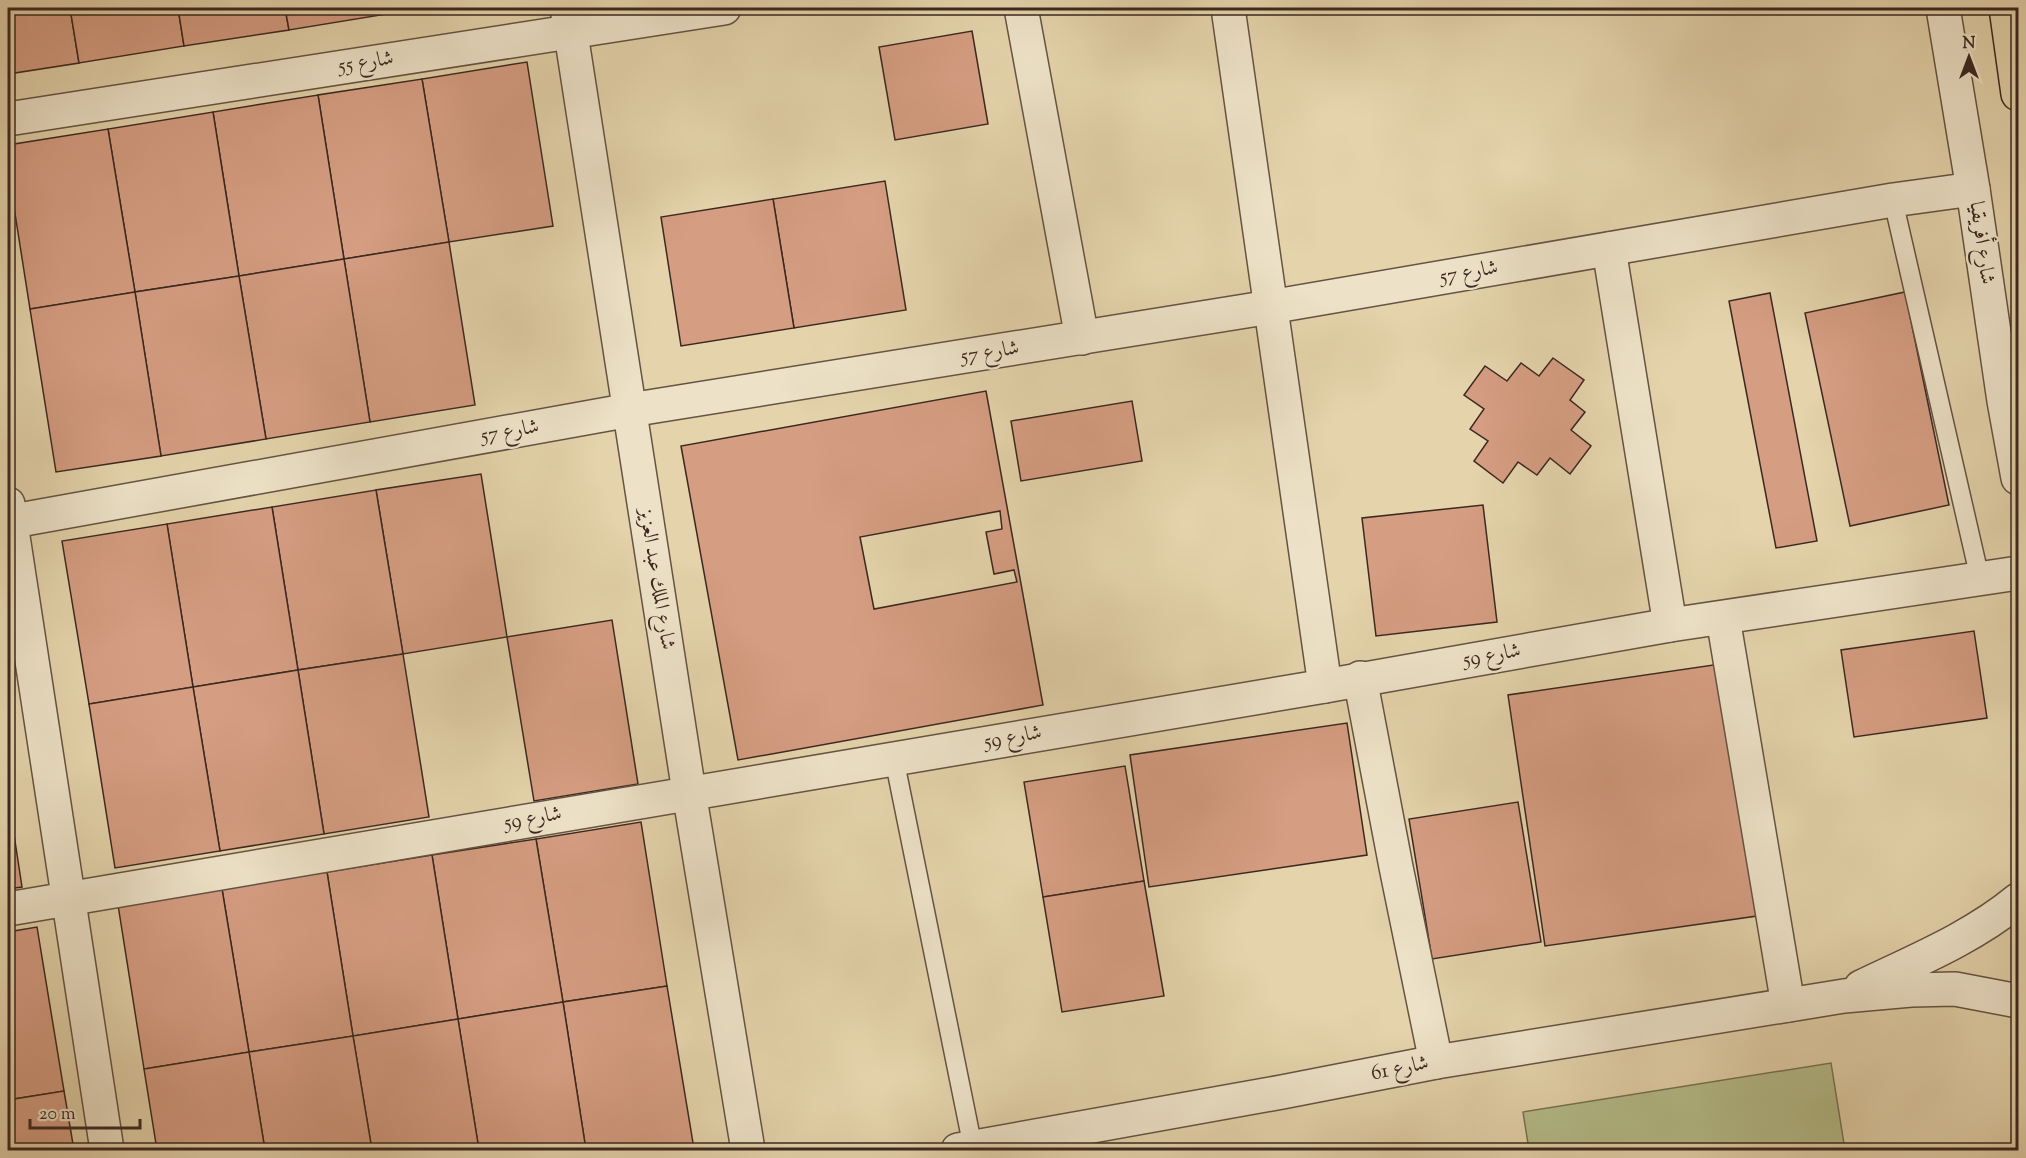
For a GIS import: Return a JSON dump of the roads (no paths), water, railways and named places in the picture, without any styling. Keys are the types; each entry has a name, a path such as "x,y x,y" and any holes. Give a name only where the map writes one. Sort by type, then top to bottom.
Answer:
{"highway":[{"path":"2006,8 2019,94"}],"street":[{"name":"شارع 55","path":"8,119 569,19 724,8"},
{"path":"1021,8 1082,338"},
{"path":"1228,8 1325,686"},
{"name":"شارع أفريقيا","path":"1943,8 1973,189 2004,400 2019,478"},
{"name":"شارع الملك عبد العزيز","path":"569,19 689,792 748,1150"},
{"name":"شارع 57","path":"8,516 630,410 1082,338 1893,200 1973,189"},
{"path":"1609,249 1670,625"},
{"path":"8,516 107,1150"},
{"name":"شارع 59","path":"8,909 1325,686 1670,625 2019,573"},
{"path":"1723,618 1788,1005"},
{"path":"1360,678 1436,1062"},
{"path":"1844,996 1960,939 2019,900"},
{"path":"1844,996 1955,989 2019,1001"},
{"name":"شارع 61","path":"965,1149 1436,1062 1844,996"}],"lane":[{"path":"1893,200 1980,579"},
{"path":"894,758 965,1149"}]}
